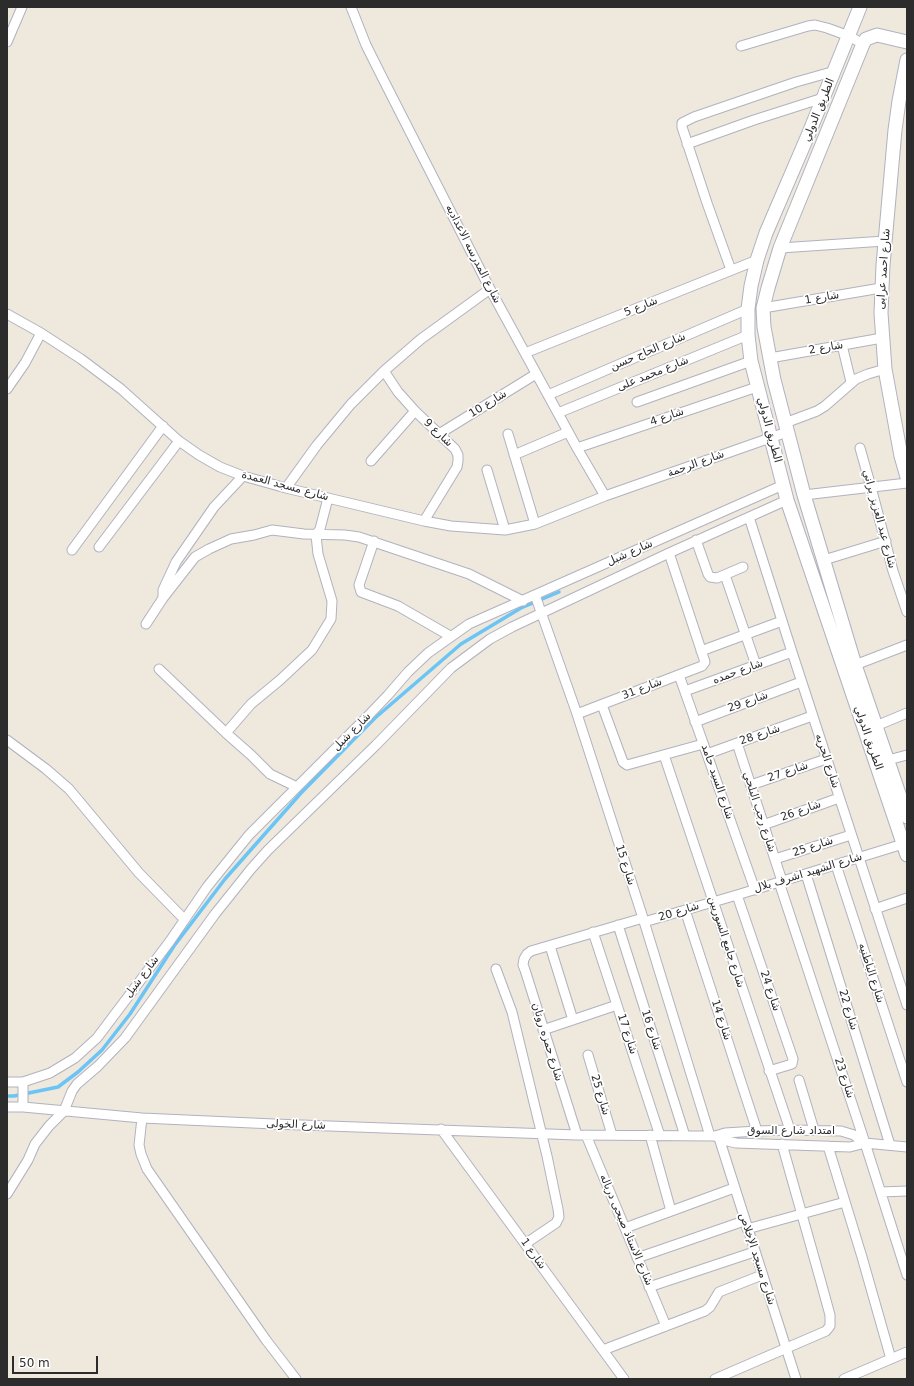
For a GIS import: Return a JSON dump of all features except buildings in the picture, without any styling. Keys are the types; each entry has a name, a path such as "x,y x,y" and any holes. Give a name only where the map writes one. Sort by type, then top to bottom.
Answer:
{"street":[{"path":"7,42 22,7"},
{"name":"شارع المدرسه الاعداديه","path":"351,7 366,45 490,289 568,432 605,496"},
{"name":"الطريق الدولي","path":"860,7 824,98 756,260 748,310 748,335 751,361 757,387 787,500 905,844"},
{"path":"741,46 815,25 849,36 863,44 871,36 877,35 907,42"},
{"name":"الطريق الدولي","path":"863,44 780,248 768,288 764,308 764,327 786,428 804,495 855,665 907,817"},
{"name":"شارع احمد عرابى","path":"907,60 895,130 881,288 882,338 885,369 901,456 907,477"},
{"path":"731,270 707,203 682,123 796,82 835,71"},
{"path":"688,144 754,120 824,98"},
{"path":"780,248 885,241"},
{"name":"شارع 5","path":"525,353 756,260"},
{"name":"شارع 1","path":"764,308 881,288"},
{"path":"286,488 351,404 384,371 420,339 490,289"},
{"name":"شارع الحاج حسن","path":"548,395 748,310"},
{"name":"شارع مسجد العمدة","path":"7,314 41,333 101,373 179,441 199,455 215,464 243,476 286,488 424,521 451,526 505,530 535,524 605,496"},
{"path":"7,389 25,363 41,333"},
{"name":"شارع محمد على","path":"558,413 748,335"},
{"name":"شارع 2","path":"770,358 882,338"},
{"path":"842,345 851,382"},
{"path":"636,402 751,361"},
{"name":"شارع الرحمة","path":"605,496 771,437 825,406 851,382 868,374 885,369"},
{"name":"شارع 9","path":"384,371 398,392 415,411 455,449 458,455 457,467 424,521"},
{"name":"شارع 10","path":"439,434 536,374"},
{"name":"شارع 4","path":"577,448 757,387"},
{"path":"371,461 415,411"},
{"path":"72,550 163,426"},
{"path":"514,455 568,432"},
{"path":"508,434 535,524"},
{"path":"99,547 179,441"},
{"name":"شارع عبد العزيز براني","path":"860,448 897,582 907,612"},
{"path":"487,470 505,530"},
{"path":"162,598 162,590 176,562 214,507 243,476"},
{"path":"804,495 907,483"},
{"name":"شارع شبل","path":"7,1082 23,1084 63,1066 87,1048 97,1038 170,941 207,887 250,835 366,718 408,672 428,653 450,636 469,624 783,485"},
{"path":"226,733 251,704 280,680 312,650 331,619 331,594 318,554 316,535 320,529 328,498"},
{"name":"شارع شبل","path":"64,1111 68,1098 77,1084 98,1066 124,1038 215,914 268,850 376,745 451,668 490,639 512,627 696,540 787,500"},
{"name":"شارع الحريه","path":"749,517 812,716 907,1005"},
{"path":"146,624 162,598 195,557 231,539 272,530 316,535 345,535 374,541 469,574 523,601"},
{"path":"696,540 708,574 714,578 743,567"},
{"path":"374,541 359,585 361,592 398,606 450,636"},
{"path":"824,560 886,541"},
{"path":"669,553 701,650 782,621"},
{"path":"725,575 756,665"},
{"name":"شارع 15","path":"535,595 577,714 714,1137"},
{"path":"855,665 907,645"},
{"name":"شارع 31","path":"577,714 702,666 705,660 701,650"},
{"name":"شارع حمده","path":"685,691 792,652"},
{"path":"159,669 270,774 297,787"},
{"name":"شارع السيد حامد","path":"679,675 754,890"},
{"name":"شارع 29","path":"695,722 801,682"},
{"path":"602,705 623,762 627,765 703,744"},
{"path":"876,726 907,713"},
{"name":"شارع 28","path":"707,754 812,716"},
{"path":"7,740 46,769 69,789 140,873 184,919"},
{"name":"شارع رجب البلحي","path":"736,743 764,825 781,882"},
{"name":"شارع جامع السوريين","path":"664,755 790,1130"},
{"path":"888,760 907,755"},
{"name":"شارع 27","path":"750,785 826,759"},
{"name":"شارع 26","path":"764,825 839,798"},
{"name":"شارع 25","path":"775,859 851,835"},
{"name":"شارع الشهيد اشرف بلال","path":"713,902 905,844"},
{"name":"شارع الباطنيه","path":"836,865 907,1082"},
{"name":"شارع 22","path":"806,874 890,1145"},
{"name":"شارع 23","path":"781,882 905,1262 907,1275"},
{"name":"شارع 24","path":"737,895 793,1060 792,1064 769,1071"},
{"path":"875,909 907,898"},
{"name":"شارع 20","path":"531,951 618,925 713,902"},
{"name":"شارع 14","path":"685,910 757,1131"},
{"name":"شارع 16","path":"618,925 685,1136"},
{"name":"شارع 17","path":"593,932 660,1136"},
{"path":"550,946 573,1020"},
{"name":"شارع حمزه روتان","path":"531,951 524,959 523,965 543,1030 581,1135"},
{"path":"496,969 512,1012 549,1163 559,1217 556,1223 525,1244"},
{"path":"543,1030 617,1005"},
{"name":"شارع 25","path":"588,1054 612,1135"},
{"path":"799,1080 814,1130"},
{"path":"23,1084 23,1105"},
{"name":"شارع الخولى","path":"7,1107 23,1105 64,1111 142,1118 581,1135"},
{"path":"7,1194 28,1160 35,1144 48,1126 64,1111"},
{"path":"142,1118 139,1145 147,1169 266,1340 296,1379"},
{"name":"شارع 1","path":"441,1129 624,1379"},
{"name":"امتداد شارع السوق","path":"714,1137 725,1133 814,1130 848,1132 860,1138 865,1143"},
{"name":"امتداد شارع السوق","path":"581,1135 714,1137 736,1143 850,1147 865,1143 907,1147"},
{"name":"شارع الاستاذ صبحى درباله","path":"581,1135 625,1228 666,1326"},
{"path":"650,1136 671,1211"},
{"name":"شارع مسجد الإخلاص","path":"714,1137 734,1188 796,1379"},
{"path":"715,1379 826,1331 830,1326 831,1321 782,1144"},
{"path":"828,1146 891,1359"},
{"path":"625,1228 734,1188"},
{"path":"881,1192 907,1191"},
{"path":"637,1258 746,1225 802,1214 845,1202"},
{"path":"650,1287 754,1252"},
{"path":"603,1350 705,1311 710,1307 719,1292 762,1275"},
{"path":"844,1379 907,1352"}],"waterway":[{"path":"7,1096 14,1096 58,1087 78,1072 102,1050 130,1014 174,946 225,879 301,793 375,718 461,644 521,608 559,592"}]}
